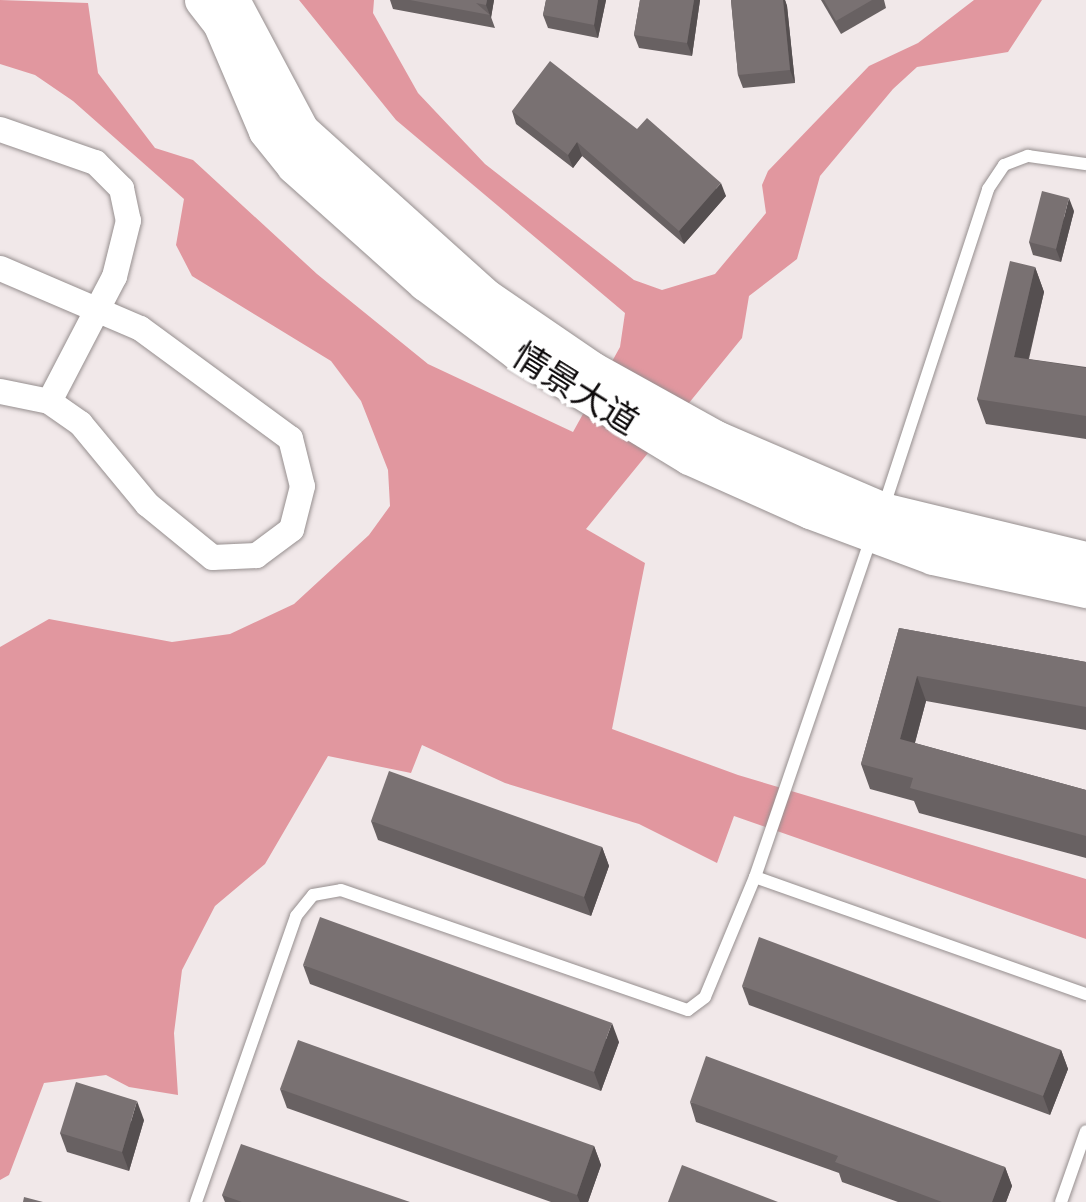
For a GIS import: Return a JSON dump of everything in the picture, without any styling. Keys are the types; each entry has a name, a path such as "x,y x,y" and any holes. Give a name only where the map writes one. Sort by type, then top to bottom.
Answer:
{"street":[{"name":"情景大道","path":"202,0 220,23 266,131 294,166 449,303 696,444 877,523 1019,579 1086,590"},
{"name":"情景大道","path":"232,0 300,130 484,296 584,380"},
{"path":"0,129 95,162 121,188 128,220 114,276 49,401"},
{"path":"0,268 140,328 290,438 302,486 291,529 256,555 212,557 147,504 80,423 49,401 2,397"},
{"name":"情景大道","path":"877,523 1086,559"}],"lane":[{"path":"196,1202 296,916 314,895 341,890 688,1010 705,997 755,877 988,189 1004,165 1028,156 1086,164"},
{"path":"755,877 1086,994"},
{"path":"1061,1202 1086,1131"}],"shaded area":[{"path":"0,0 88,3 98,73 155,148 193,160 317,274 428,364 573,432 620,347 625,313 396,120 299,0 374,0 373,13 418,93 485,164 634,280 662,290 715,274 766,213 762,185 768,171 869,66 918,43 974,0 1042,0 1008,52 917,67 893,89 820,176 797,259 749,296 742,338 586,529 645,563 612,729 738,775 1086,879 1086,939 734,816 717,863 639,824 505,783 422,745 411,773 328,756 265,864 215,906 182,970 174,1033 178,1095 129,1087 106,1075 44,1083 9,1175 0,1180 0,647 49,619 172,642 230,634 294,604 369,535 390,506 388,470 361,401 331,361 192,276 176,245 184,199 73,101 35,75 0,64"}],"building":[{"path":"410,0 487,0 486,5 476,3 490,15"},
{"path":"546,0 598,0 594,25 543,15"},
{"path":"640,0 694,0 687,43 634,35"},
{"path":"731,0 783,0 790,70 738,75"},
{"path":"824,0 872,0 836,21"},
{"path":"550,61 637,129 647,118 721,183 679,231 577,142 568,155 512,111"},
{"path":"1042,191 1069,198 1056,249 1029,242"},
{"path":"1010,261 1035,267 1014,357 1086,368 1086,416 977,399"},
{"path":"899,628 1086,662 1086,707 917,676 900,739 1086,790 1086,836 910,788 913,778 861,764"},
{"path":"389,771 602,847 584,897 371,821"},
{"path":"320,917 612,1023 594,1072 303,965"},
{"path":"759,937 1061,1050 1043,1096 742,986"},
{"path":"298,1040 594,1146 577,1195 280,1089"},
{"path":"706,1056 1005,1167 992,1202 942,1202 835,1162 838,1156 690,1102"},
{"path":"76,1082 137,1101 122,1152 60,1133"},
{"path":"241,1144 410,1202 242,1202 222,1195"},
{"path":"682,1165 778,1202 668,1202"}]}
